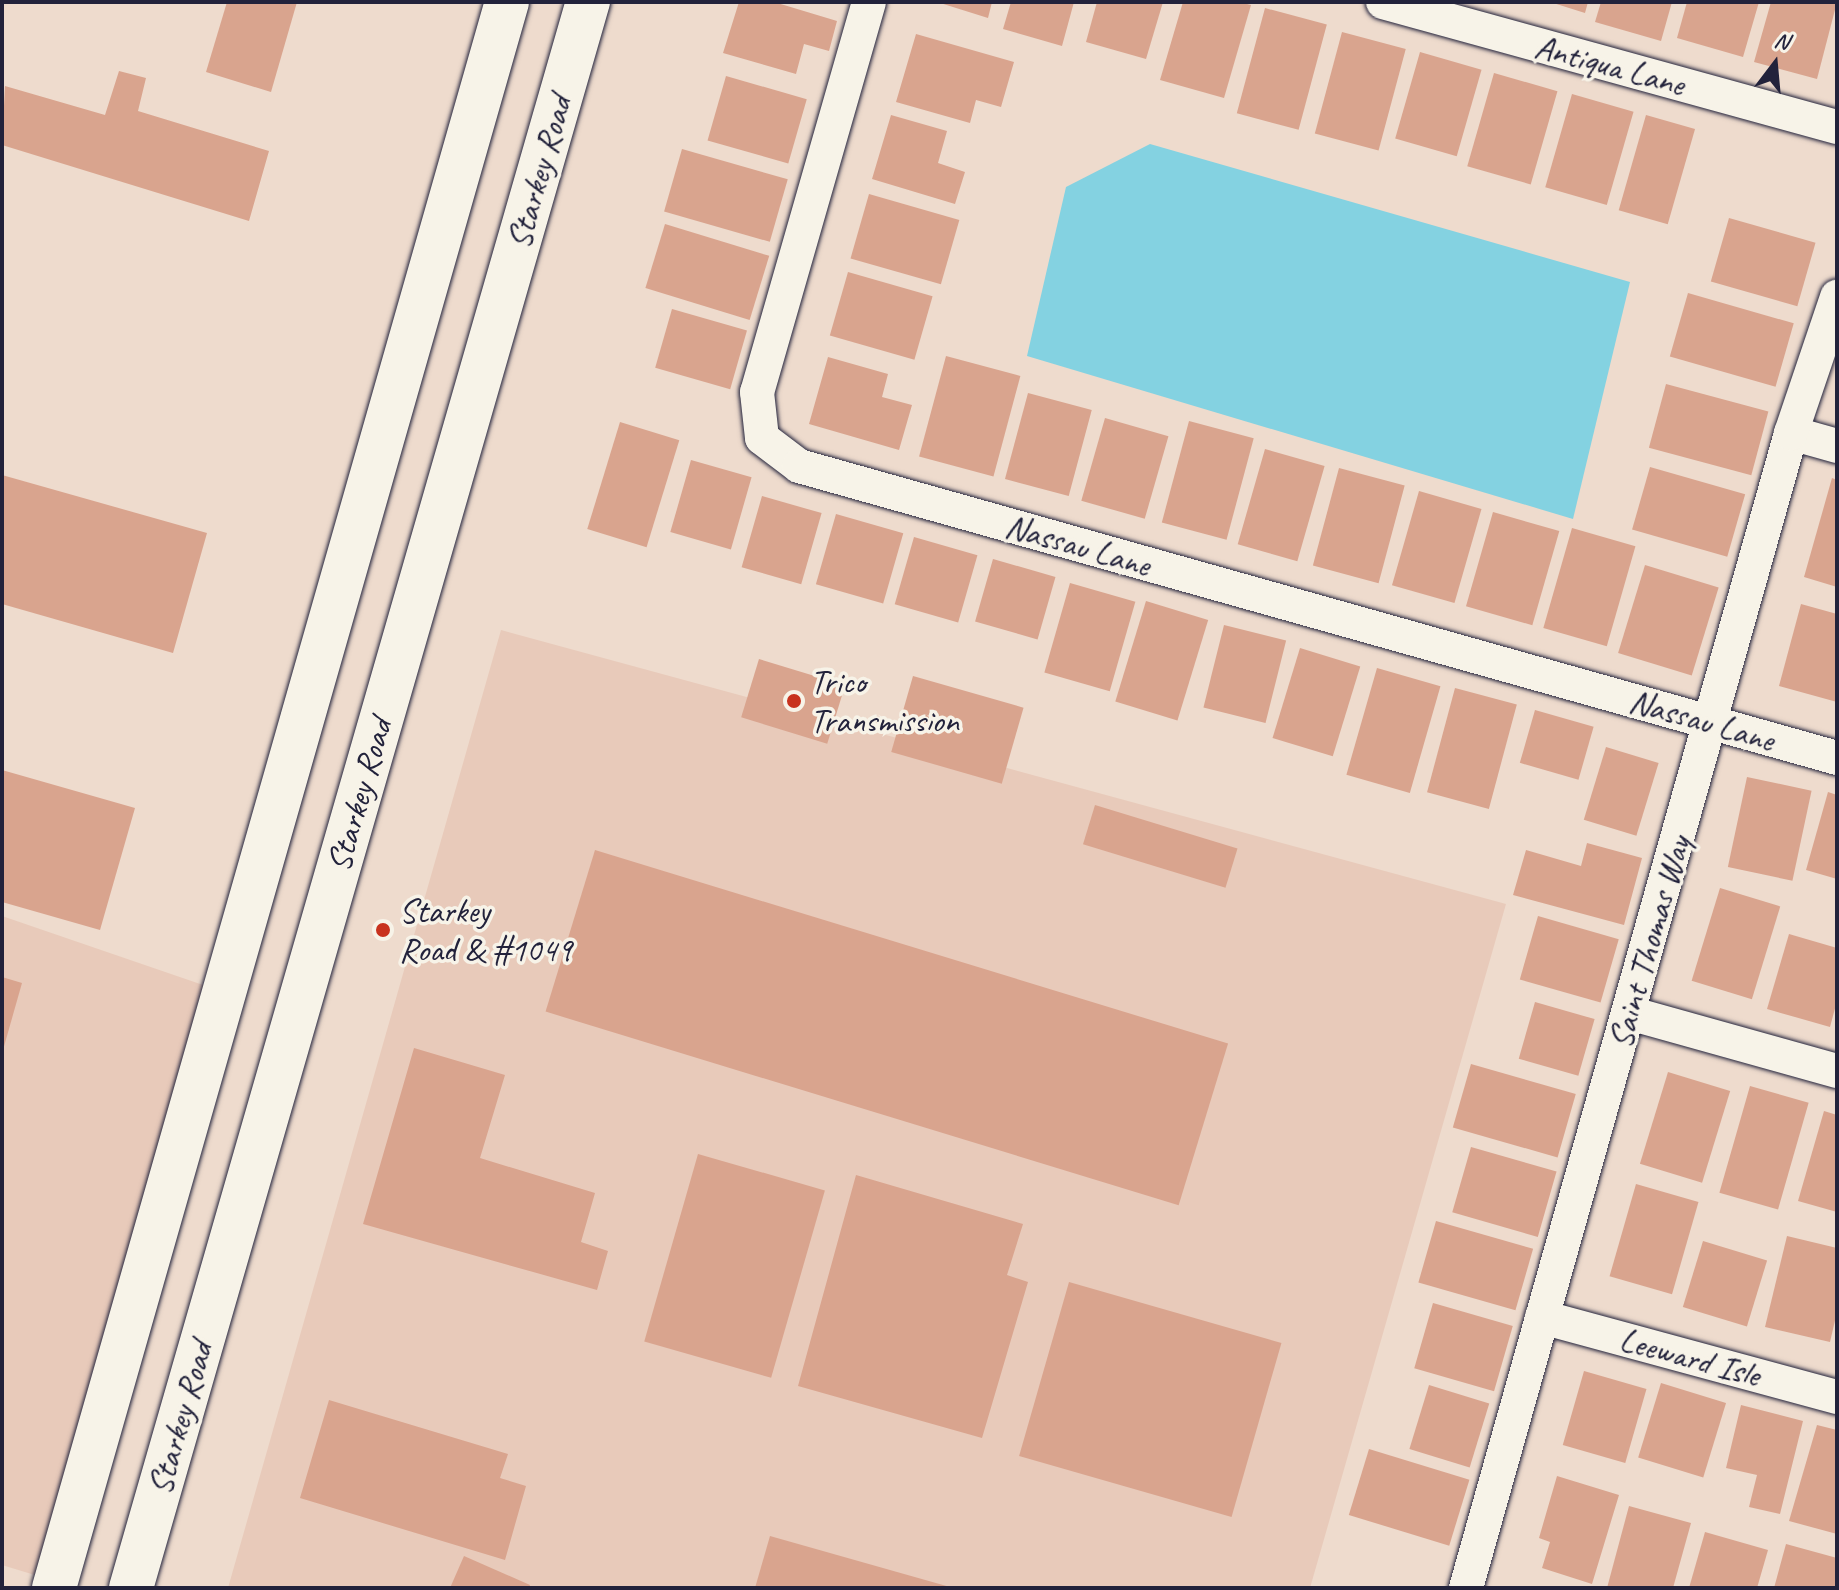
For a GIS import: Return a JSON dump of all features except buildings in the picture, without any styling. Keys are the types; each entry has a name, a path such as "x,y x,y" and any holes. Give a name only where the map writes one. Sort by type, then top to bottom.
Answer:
{"main road":[{"path":"54,1588 507,2"},
{"name":"Starkey Road","path":"131,1588 588,2"}],"street":[{"name":"Nassau Lane","path":"869,2 757,392 762,438 799,466 1837,758"},
{"name":"Antiqua Lane","path":"1383,2 1837,127"},
{"name":"Saint Thomas Way","path":"1466,1588 1791,433 1837,297"},
{"path":"1791,433 1837,446"},
{"path":"1629,1013 1837,1071"},
{"name":"Leeward Isle","path":"1542,1317 1837,1397"}],"shaded area":[{"path":"501,630 1506,904 1310,1588 228,1588"},
{"path":"2,916 206,986 38,1576 2,1565"}],"water":[{"path":"1150,144 1630,282 1573,519 1027,356 1066,187"}],"place":[{"name":"Trico Transmission","path":"794,701"},
{"name":"Starkey Road & #1049","path":"383,930"}]}
